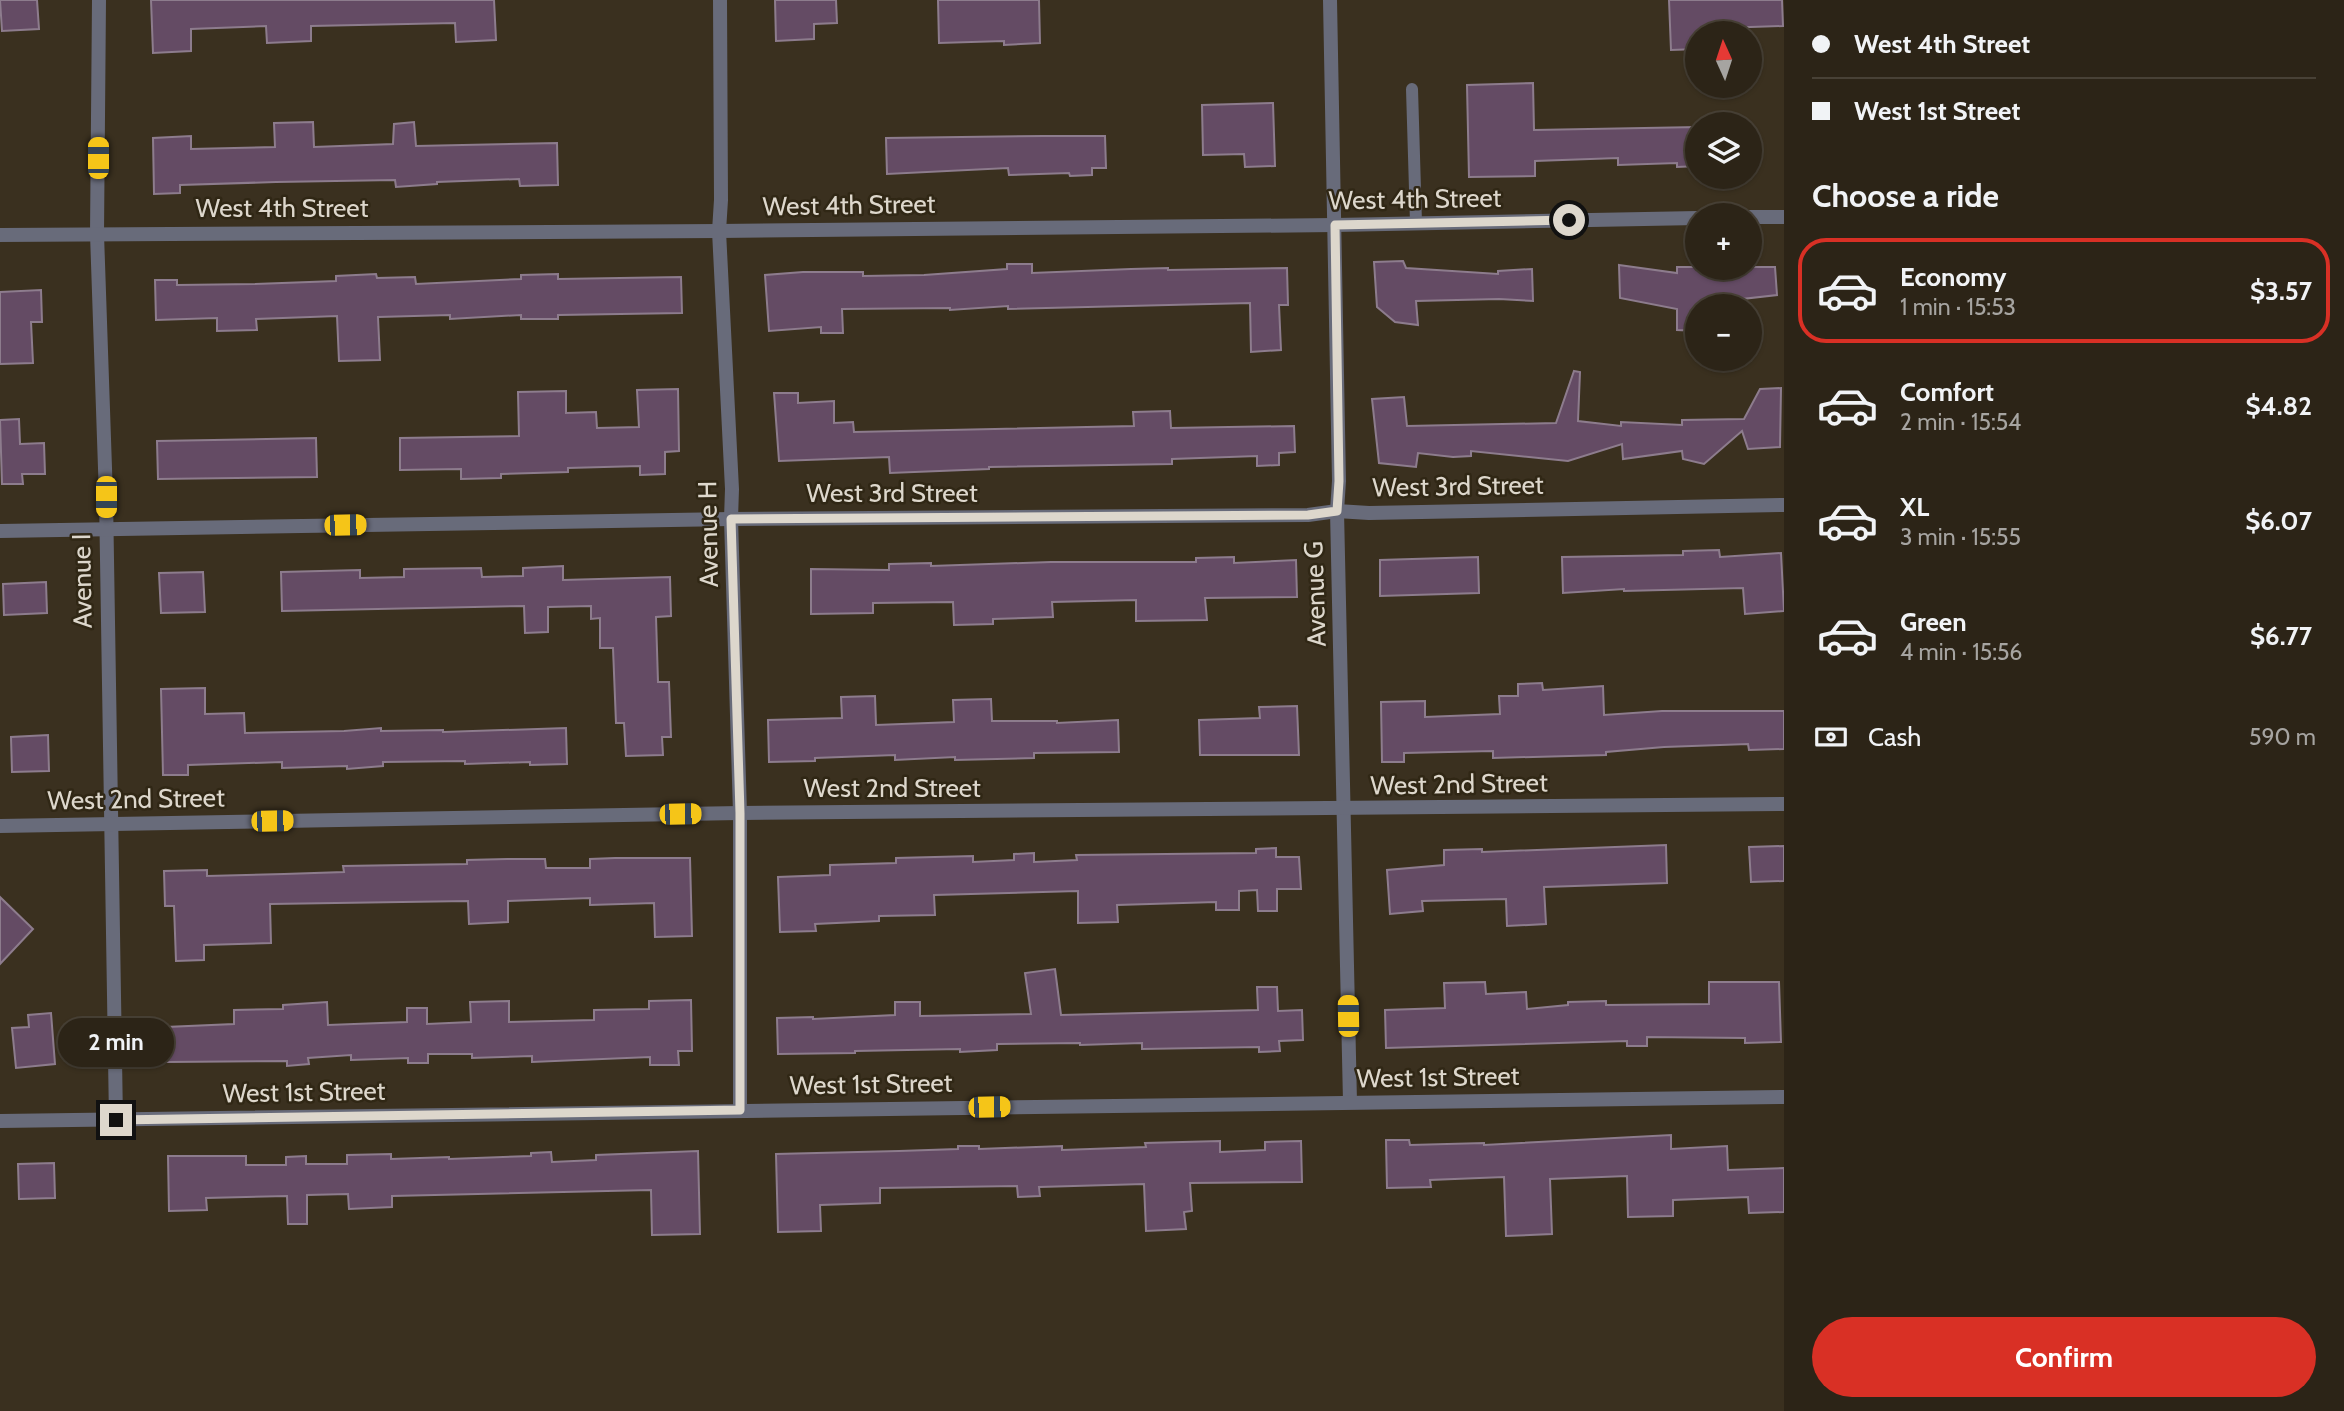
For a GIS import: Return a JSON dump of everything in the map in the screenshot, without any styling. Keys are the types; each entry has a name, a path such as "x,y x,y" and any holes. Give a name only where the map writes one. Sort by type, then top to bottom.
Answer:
{"street":[{"name":"Avenue I","path":"99,0 97,234 106,529 116,1120"},
{"name":"Avenue H","path":"720,0 719,231 732,489 740,813 740,1110"},
{"name":"Avenue G","path":"1331,0 1339,481 1337,511 1350,1102"},
{"path":"1762,217 1784,217"},
{"name":"West 4th Street","path":"0,235 1335,225 1685,218"},
{"name":"West 3rd Street","path":"0,531 731,519 1294,516 1337,511 1369,513 1784,505"},
{"name":"West 2nd Street","path":"0,826 740,813 1345,810 1784,804"},
{"name":"West 1st Street","path":"0,1121 1784,1097"}],"lane":[{"path":"1412,89 1416,223"}],"building":[{"path":"0,0 37,0 39,29 2,31"},
{"path":"151,0 494,0 496,40 456,42 455,23 311,26 311,41 267,43 266,26 191,29 191,51 153,53"},
{"path":"775,0 836,0 837,23 814,24 814,39 776,41"},
{"path":"938,0 1039,0 1040,43 939,43"},
{"path":"1669,0 1782,0 1783,26 1762,27 1762,21 1685,21 1685,49 1671,50"},
{"path":"1533,83 1534,130 1685,127 1685,167 1677,167 1677,163 1618,165 1618,158 1535,161 1535,176 1469,177 1467,85"},
{"path":"1273,103 1275,166 1245,167 1244,154 1203,155 1202,105"},
{"path":"313,122 314,147 393,144 394,124 414,122 416,146 557,143 558,185 520,186 519,179 437,182 396,187 395,180 276,182 180,185 180,193 154,194 153,138 191,136 191,149 275,147 274,123"},
{"path":"1105,136 1106,168 1092,168 1092,175 1070,176 1069,173 1009,175 1008,168 887,174 886,138"},
{"path":"1403,261 1406,268 1498,274 1498,271 1532,269 1533,301 1416,301 1418,325 1395,322 1377,307 1374,262"},
{"path":"1007,264 1032,264 1032,273 1168,268 1287,268 1288,305 1279,305 1281,350 1251,352 1250,303 1008,309 1008,306 950,310 842,309 843,333 821,333 821,327 769,331 765,275 863,272 863,276 924,275 1007,269"},
{"path":"1619,265 1677,273 1677,267 1685,267 1685,280 1762,280 1762,267 1775,267 1777,295 1685,294 1685,330 1677,330 1677,309 1620,298"},
{"path":"376,274 377,278 415,277 416,284 521,279 521,275 558,274 558,279 681,277 682,313 558,315 558,319 521,319 521,315 450,319 450,315 378,317 380,360 339,361 337,316 256,319 257,330 217,331 217,318 156,320 155,280 177,280 177,285 255,284 336,281 336,276"},
{"path":"41,290 42,322 31,322 33,363 0,364 0,292"},
{"path":"1574,371 1580,372 1578,421 1621,426 1621,422 1682,425 1682,420 1744,419 1760,389 1781,388 1780,447 1748,449 1742,431 1704,464 1683,459 1682,451 1623,459 1622,444 1568,461 1471,451 1471,456 1453,457 1418,453 1416,467 1379,463 1372,399 1404,397 1407,426 1556,423"},
{"path":"678,389 679,451 665,452 665,474 640,475 640,466 568,468 568,472 501,474 501,478 461,479 461,469 400,470 400,438 519,436 518,392 566,391 566,413 596,412 597,428 639,427 637,390"},
{"path":"774,393 798,393 798,403 834,401 834,423 853,422 854,432 1134,426 1133,412 1170,411 1171,428 1294,426 1295,452 1279,453 1279,465 1257,466 1257,456 1172,459 1172,464 989,467 890,473 889,457 779,461"},
{"path":"19,419 20,444 44,443 45,474 22,474 23,484 2,484 0,420"},
{"path":"316,438 317,477 158,479 157,441"},
{"path":"1719,550 1720,557 1781,553 1784,611 1745,614 1743,588 1624,589 1563,593 1562,557 1683,555 1683,551"},
{"path":"1234,557 1234,563 1296,560 1297,597 1205,598 1207,620 1136,621 1136,600 1052,602 1053,617 993,619 993,624 954,625 953,602 873,603 873,613 811,614 811,569 889,570 889,564 931,563 931,566 1051,562 1196,562 1196,558"},
{"path":"1478,557 1479,593 1380,596 1380,560"},
{"path":"563,566 563,580 670,577 671,616 656,617 658,682 669,682 671,737 662,737 663,755 626,756 624,723 616,723 613,648 600,648 600,618 591,619 591,606 548,607 548,632 525,633 524,606 282,611 281,572 360,570 360,578 404,577 404,569 481,568 482,577 523,576 523,568"},
{"path":"203,572 205,612 161,613 159,573"},
{"path":"46,582 47,613 4,615 3,584"},
{"path":"1542,683 1543,690 1603,686 1604,715 1662,711 1784,711 1784,749 1749,750 1748,744 1664,747 1606,752 1606,755 1493,758 1493,751 1404,753 1404,762 1382,762 1381,702 1425,701 1425,717 1500,714 1499,696 1518,696 1518,684"},
{"path":"205,688 205,714 244,713 245,733 381,728 381,731 443,732 566,728 567,764 383,762 383,766 347,769 347,766 282,768 282,762 188,765 188,775 163,775 161,689"},
{"path":"875,696 876,725 954,722 953,700 991,699 992,721 1057,723 1118,720 1119,752 1034,753 1034,758 955,760 955,757 895,760 895,755 769,762 768,720 842,718 841,697"},
{"path":"1297,706 1299,755 1200,755 1199,720 1260,718 1259,707"},
{"path":"48,735 49,771 12,772 11,737"},
{"path":"1666,845 1667,883 1544,887 1546,924 1507,926 1506,899 1422,901 1423,911 1390,914 1387,870 1444,865 1444,850 1482,849 1482,852"},
{"path":"1784,846 1784,881 1751,882 1749,847"},
{"path":"1276,848 1276,857 1299,857 1301,889 1277,889 1277,911 1258,911 1257,890 1239,891 1239,910 1216,910 1216,902 1117,905 1118,922 1078,923 1078,891 934,895 935,915 879,916 879,921 815,924 816,931 780,932 778,877 830,875 830,865 896,863 896,858 973,856 973,862 1014,860 1014,854 1034,853 1034,862 1077,860 1076,855 1256,853 1256,849"},
{"path":"690,858 692,936 655,937 654,903 590,905 590,898 508,901 508,922 469,924 468,901 270,904 271,943 204,945 204,960 176,961 174,906 165,906 164,871 207,870 207,876 344,872 343,866 467,864 467,860 507,859 545,859 546,868 590,868 590,859"},
{"path":"0,897 33,929 0,964"},
{"path":"1055,969 1061,1015 1258,1010 1257,987 1277,987 1278,1011 1302,1010 1303,1040 1279,1041 1280,1051 1259,1052 1259,1047 1142,1049 1142,1043 1080,1043 997,1044 997,1050 960,1052 960,1049 778,1054 777,1018 895,1015 895,1002 920,1002 920,1016 1031,1014 1025,973"},
{"path":"1485,982 1486,994 1526,992 1527,1009 1568,1005 1568,1002 1606,1001 1606,1005 1709,1004 1709,982 1779,982 1781,1042 1745,1043 1745,1038 1647,1037 1647,1046 1627,1046 1627,1041 1386,1048 1385,1010 1445,1008 1444,983"},
{"path":"691,1000 692,1051 678,1051 679,1065 650,1065 650,1057 532,1062 532,1056 472,1058 472,1054 428,1054 428,1063 408,1063 408,1058 351,1060 351,1055 308,1058 309,1064 287,1066 287,1061 167,1062 166,1027 234,1024 234,1010 283,1009 283,1005 327,1002 328,1025 407,1022 407,1008 427,1008 427,1024 471,1022 470,1002 509,1001 509,1022 594,1020 594,1010 649,1009 649,1001"},
{"path":"51,1013 55,1064 16,1068 12,1028 29,1027 28,1015"},
{"path":"1671,1135 1671,1149 1727,1146 1728,1170 1784,1168 1784,1212 1749,1213 1748,1197 1673,1200 1673,1216 1628,1217 1627,1176 1550,1179 1552,1234 1506,1236 1504,1177 1430,1180 1431,1187 1387,1188 1386,1140 1409,1140 1410,1145 1484,1145"},
{"path":"1220,1141 1220,1152 1265,1150 1265,1142 1301,1141 1302,1182 1190,1183 1192,1211 1184,1212 1186,1229 1146,1231 1144,1184 1039,1187 1040,1196 1018,1197 1017,1186 880,1188 880,1203 820,1205 821,1231 778,1232 776,1154 958,1149 958,1146 979,1146 979,1149 1062,1146 1062,1150 1146,1147 1145,1143"},
{"path":"698,1151 700,1234 652,1235 651,1190 392,1196 392,1207 349,1209 348,1194 307,1195 307,1224 288,1224 287,1196 206,1198 207,1210 169,1211 168,1156 246,1156 246,1165 286,1165 286,1157 306,1156 306,1164 347,1164 347,1155 391,1154 391,1159 449,1159 531,1156 531,1153 551,1152 552,1162 596,1160 596,1155"},
{"path":"54,1163 55,1198 19,1199 18,1164"}],"route":[{"path":"116,1120 740,1110 740,813 731,519 1308,515 1337,511 1339,481 1335,225 1569,220"}]}
